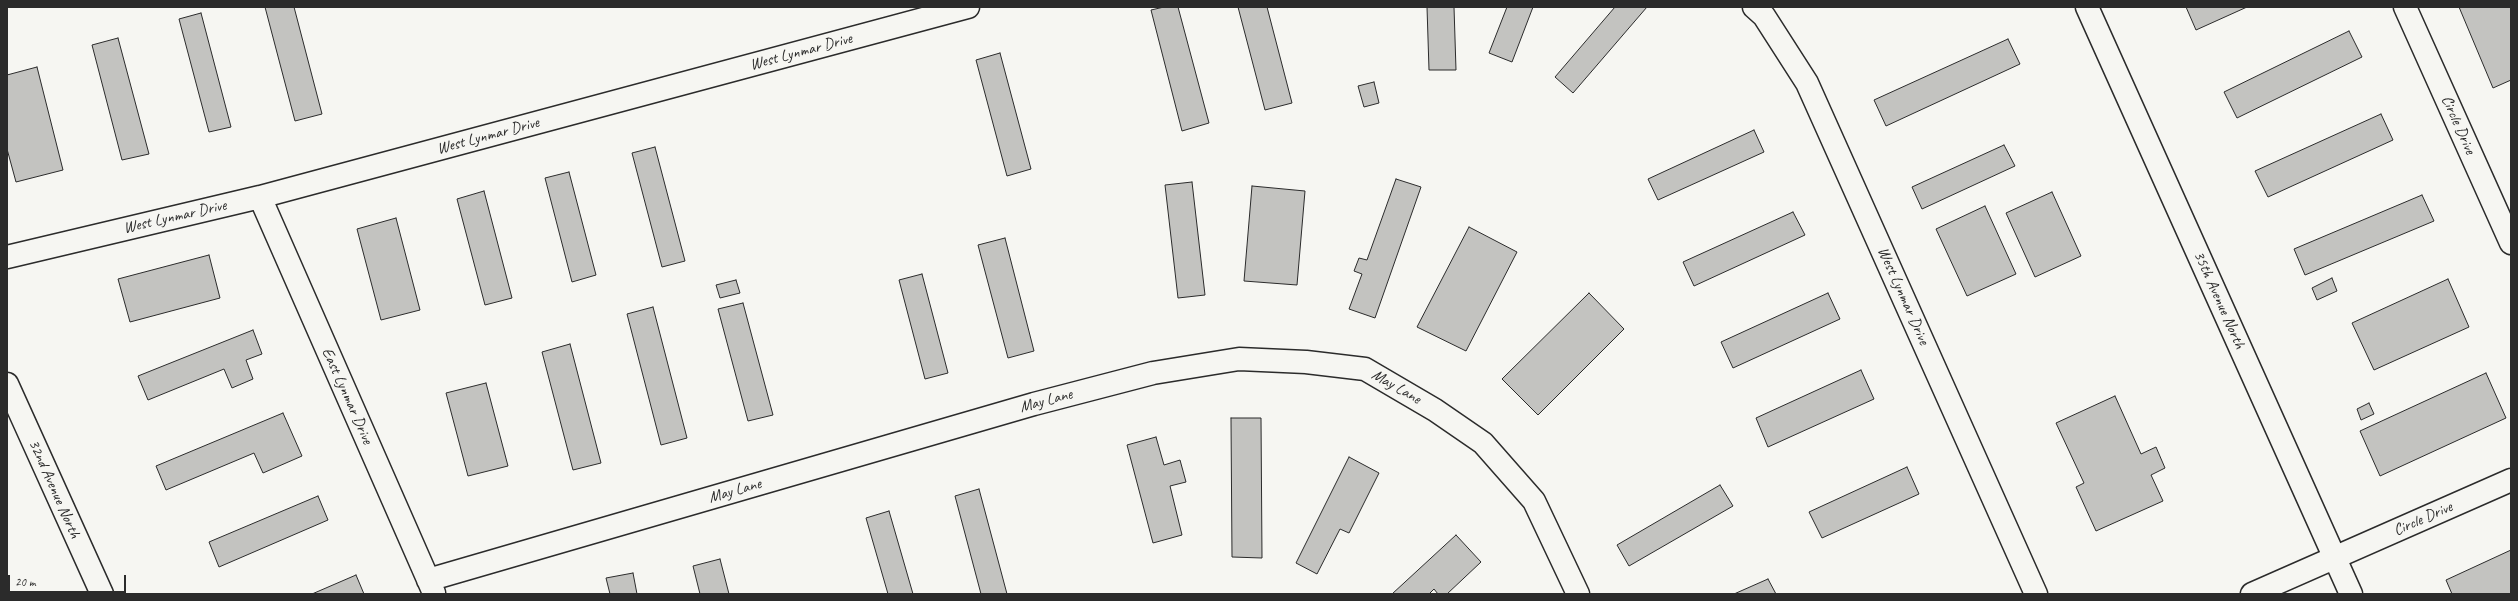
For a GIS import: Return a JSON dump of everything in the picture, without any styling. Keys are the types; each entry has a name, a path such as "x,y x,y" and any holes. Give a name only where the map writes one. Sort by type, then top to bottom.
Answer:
{"street":[{"name":"West Lynmar Drive","path":"7,257 260,197 968,7"},
{"name":"West Lynmar Drive","path":"1754,7 1764,16 1807,83 2036,594"},
{"name":"35th Avenue North","path":"2087,7 2351,594"},
{"name":"Circle Drive","path":"2405,7 2511,243"},
{"name":"East Lynmar Drive","path":"260,197 432,587"},
{"name":"May Lane","path":"432,587 1034,404 1153,373 1239,359 1306,362 1365,369 1435,410 1483,443 1534,501 1578,594"},
{"name":"32nd Avenue North","path":"7,384 102,594"},
{"name":"Circle Drive","path":"2334,558 2511,480"},
{"path":"2252,594 2334,558"}],"building":[{"path":"265,7 294,7 322,114 295,121"},
{"path":"1164,7 1178,7 1209,123 1182,131 1151,10"},
{"path":"1238,7 1267,7 1292,103 1265,110"},
{"path":"1427,7 1454,7 1456,70 1429,70"},
{"path":"1507,7 1533,7 1512,62 1489,53"},
{"path":"1615,7 1647,7 1573,93 1555,77"},
{"path":"2186,7 2247,7 2196,30"},
{"path":"2459,7 2511,7 2511,80 2493,88"},
{"path":"201,13 231,127 209,132 179,19"},
{"path":"2349,31 2362,57 2237,118 2224,92"},
{"path":"118,38 149,154 122,160 92,45"},
{"path":"2008,39 2020,64 1886,126 1874,100"},
{"path":"1000,53 1031,169 1007,176 976,60"},
{"path":"37,67 63,170 16,182 7,149 7,75"},
{"path":"1374,82 1379,103 1364,107 1358,86"},
{"path":"2381,114 2393,140 2268,197 2255,171"},
{"path":"1754,130 1764,152 1658,200 1648,179"},
{"path":"2004,145 2015,166 1922,209 1912,187"},
{"path":"655,147 685,261 662,267 632,153"},
{"path":"569,172 596,275 572,282 545,178"},
{"path":"1396,179 1421,187 1375,318 1349,309 1362,274 1354,271 1359,258 1367,260"},
{"path":"1192,182 1205,295 1178,298 1165,185"},
{"path":"1252,186 1305,191 1297,285 1244,281"},
{"path":"484,191 512,298 485,305 457,199"},
{"path":"2052,192 2081,256 2035,277 2006,213"},
{"path":"2422,195 2434,221 2305,275 2294,249"},
{"path":"1985,206 2016,274 1967,296 1936,229"},
{"path":"1793,212 1805,235 1694,286 1683,262"},
{"path":"396,218 420,310 381,320 357,229"},
{"path":"1469,227 1517,252 1466,351 1417,327"},
{"path":"1005,238 1034,351 1008,358 978,245"},
{"path":"209,255 220,298 130,322 118,279"},
{"path":"922,274 948,373 925,379 899,280"},
{"path":"2332,278 2337,291 2317,300 2312,288"},
{"path":"2448,279 2469,327 2374,370 2352,323"},
{"path":"736,280 740,293 720,298 716,285"},
{"path":"1589,293 1624,329 1538,415 1502,379"},
{"path":"1828,293 1840,319 1733,368 1721,342"},
{"path":"743,303 773,415 748,421 718,309"},
{"path":"653,307 687,438 661,445 627,314"},
{"path":"253,330 262,354 246,360 253,379 232,388 224,369 148,400 138,376"},
{"path":"570,344 601,463 573,470 542,352"},
{"path":"1861,370 1874,399 1768,447 1756,418"},
{"path":"2486,373 2506,418 2380,476 2360,431"},
{"path":"486,383 508,466 468,476 446,393"},
{"path":"2115,396 2141,454 2156,447 2165,468 2151,475 2163,501 2096,531 2076,487 2084,483 2056,423"},
{"path":"2369,403 2374,414 2361,420 2357,409"},
{"path":"283,413 302,456 263,473 254,453 166,490 156,466"},
{"path":"1231,418 1261,418 1262,558 1232,557"},
{"path":"1156,437 1164,465 1180,460 1186,482 1170,486 1182,535 1153,543 1127,445"},
{"path":"1349,457 1379,473 1349,533 1340,529 1317,574 1296,563"},
{"path":"1907,467 1919,494 1822,538 1809,512"},
{"path":"1720,485 1733,506 1629,566 1617,545"},
{"path":"979,489 1007,594 981,594 955,496"},
{"path":"318,496 328,520 219,567 209,542"},
{"path":"889,511 913,594 888,594 866,518"},
{"path":"1456,535 1481,562 1447,594 1438,594 1434,589 1429,594 1392,594"},
{"path":"2511,550 2511,594 2452,594 2446,580"},
{"path":"720,559 729,594 700,594 693,566"},
{"path":"633,573 637,594 610,594 606,578"},
{"path":"356,575 364,594 312,594"},
{"path":"1768,579 1776,594 1734,594"}]}
